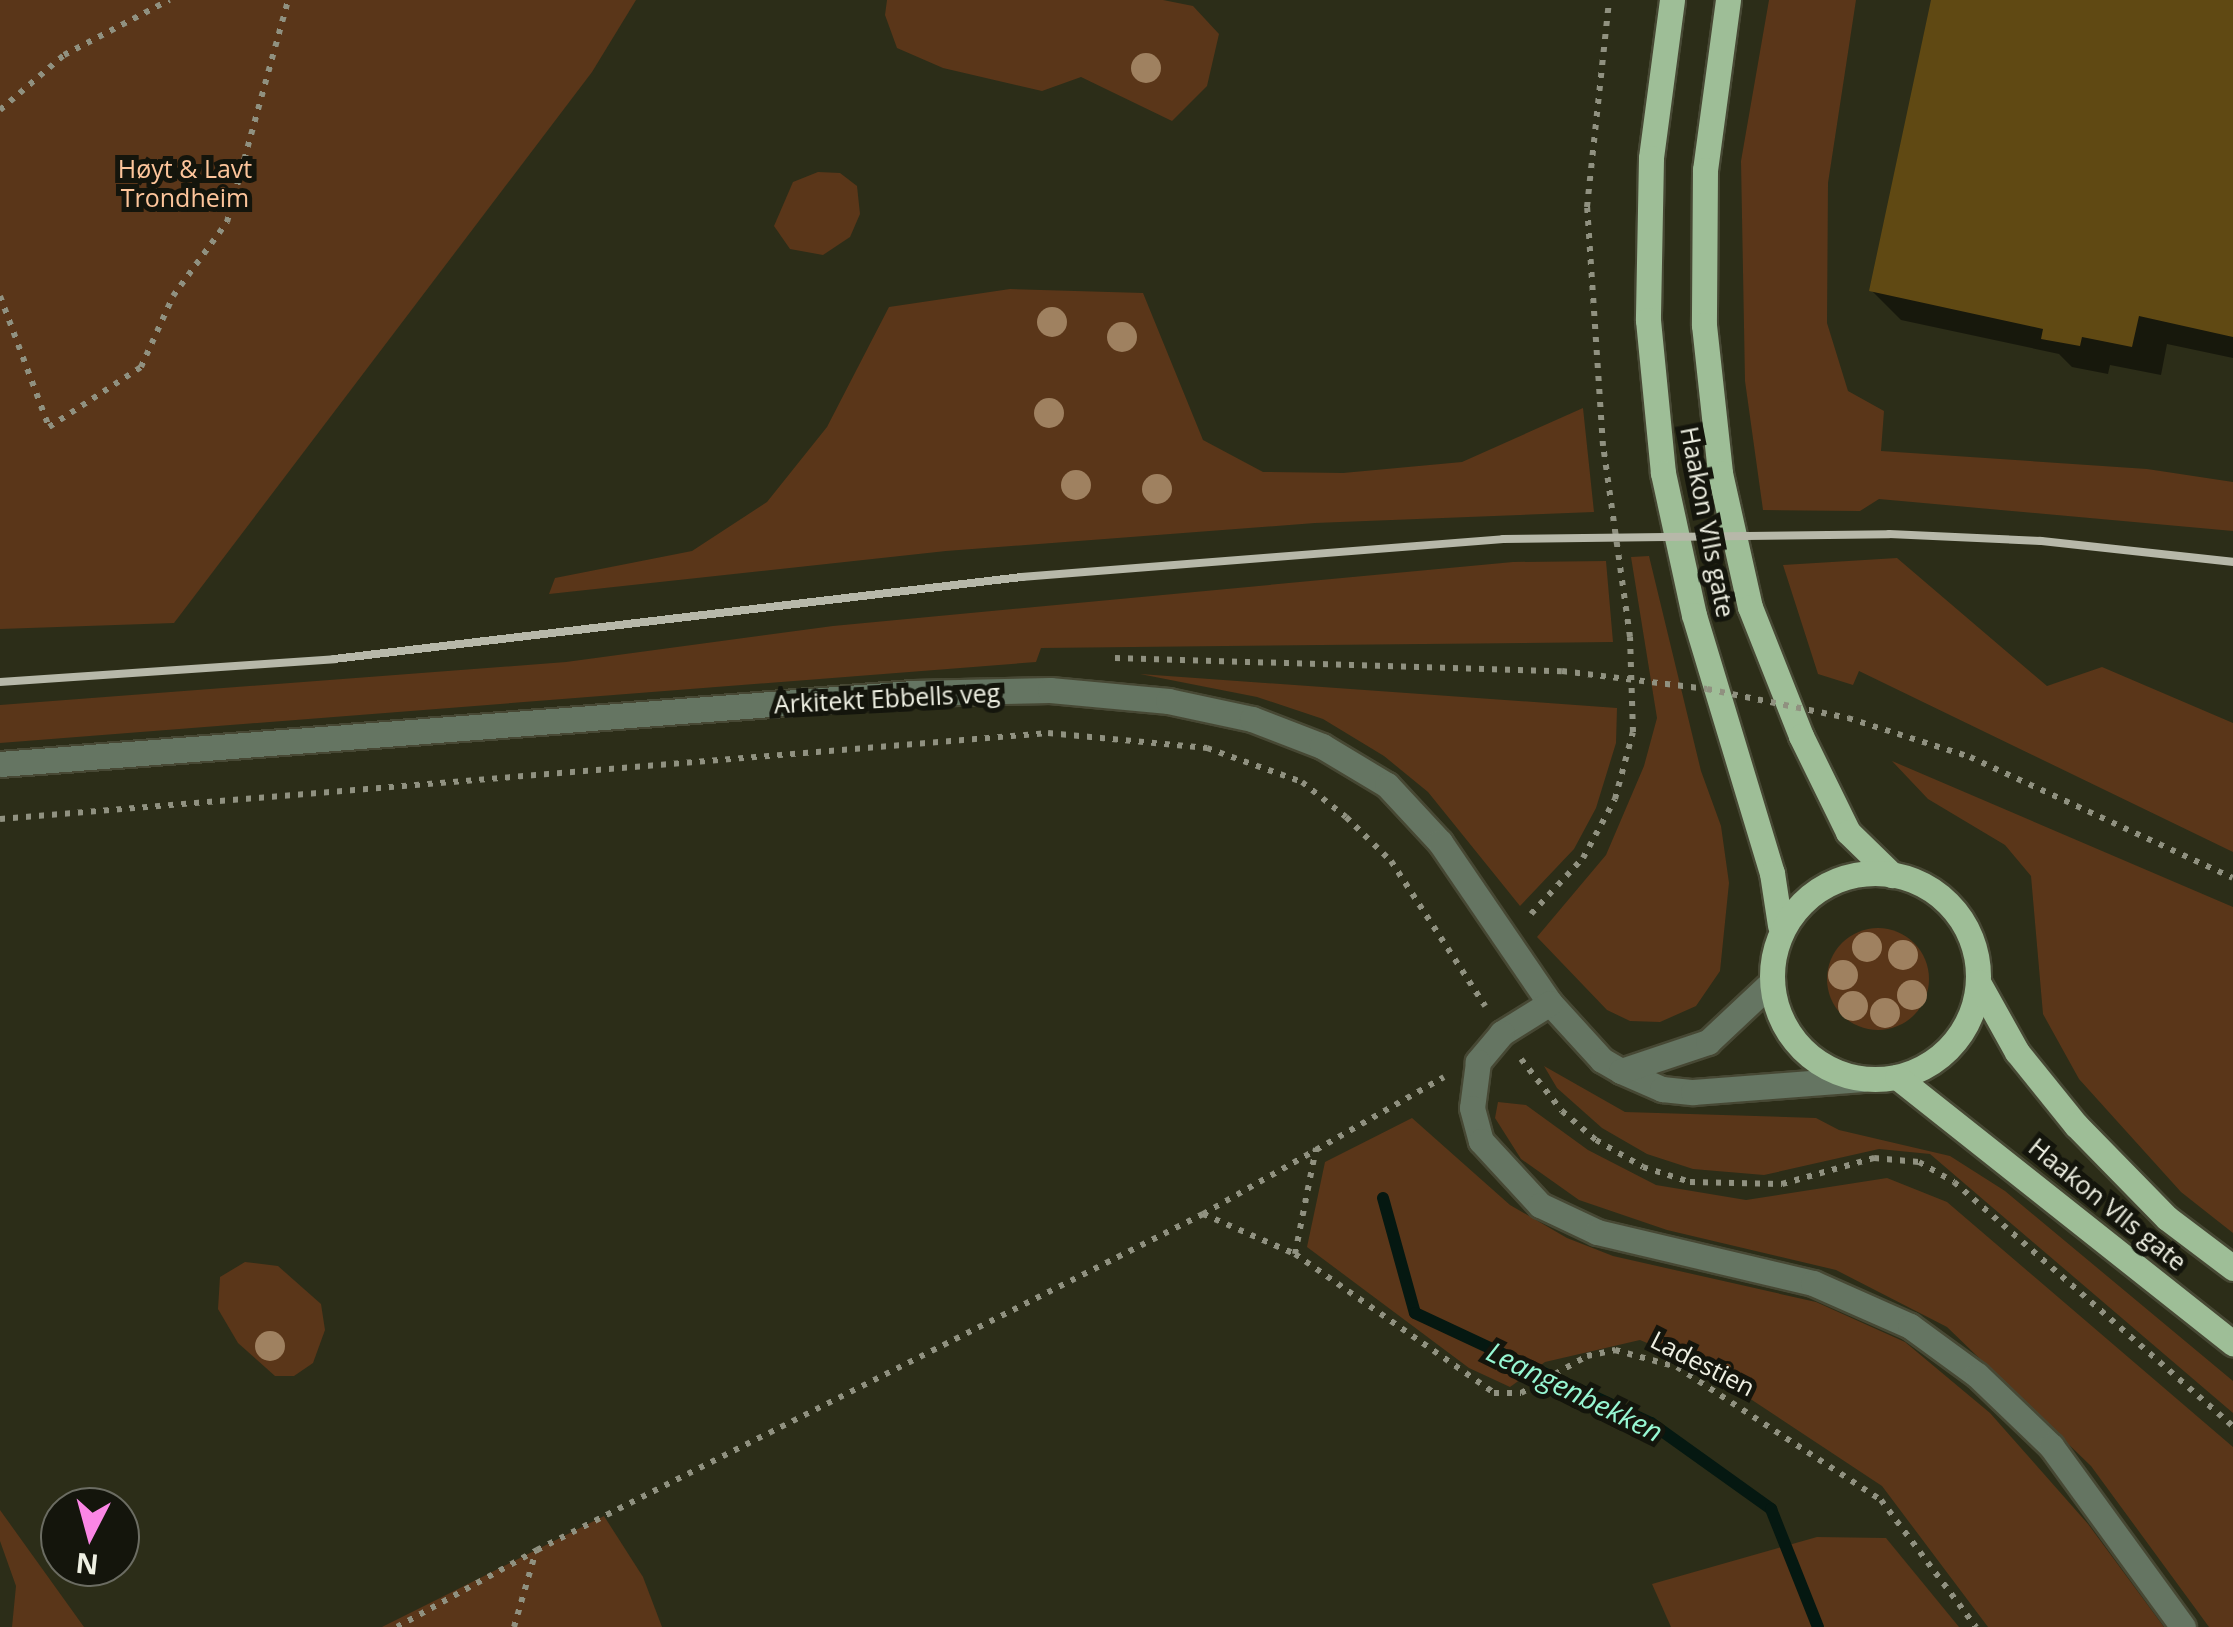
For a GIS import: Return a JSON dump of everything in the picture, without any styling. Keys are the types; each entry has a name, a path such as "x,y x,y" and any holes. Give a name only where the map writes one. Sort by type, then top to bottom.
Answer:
{"main road":[{"name":"Haakon VIIs gate","path":"1672,0 1650,158 1648,320 1663,473 1694,615 1772,873 1780,926"},
{"name":"Haakon VIIs gate","path":"1728,0 1706,170 1704,325 1720,473 1750,608 1801,736 1848,832 1892,875"},
{"path":"1892,875 1946,901 1970,938 1978,982 1971,1015 1954,1044 1928,1065 1897,1077 1863,1079 1810,1057 1784,1023 1772,982 1780,926 1837,880 1892,875"},
{"name":"Haakon VIIs gate","path":"1978,982 2017,1052 2076,1126 2167,1218 2233,1268"},
{"name":"Haakon VIIs gate","path":"1897,1077 2233,1342"}],"street":[{"name":"Arkitekt Ebbells veg","path":"0,764 913,693 1050,690 1168,702 1252,719 1322,746 1387,786 1440,842 1550,1004 1602,1060 1621,1071 1662,1088 1693,1092 1863,1079"},
{"path":"1621,1071 1708,1042 1772,982"},
{"path":"1550,1004 1502,1032 1478,1062 1472,1108 1481,1140 1540,1205 1597,1232 1813,1284 1910,1326 1977,1375 2051,1446 2183,1627"}],"path":[{"path":"0,110 64,55 169,0"},
{"path":"0,296 49,427 141,366 174,296 227,222 288,0"},
{"path":"1526,918 1583,858 1615,799 1633,732 1630,637 1603,446 1587,207 1609,0"},
{"path":"1094,658 1562,671 1708,688 1848,718 1970,757 2233,878"},
{"path":"0,818 1048,733 1207,748 1302,782 1390,861 1486,1007"},
{"path":"1456,960 1467,953"},
{"path":"1518,1054 1562,1110 1596,1140 1642,1167 1690,1182 1782,1184 1874,1158 1919,1162 1954,1182 2233,1426"},
{"path":"397,1627 536,1550 1203,1214 1316,1148 1478,1062"},
{"path":"1295,1254 1316,1148"},
{"name":"Ladestien","path":"1203,1214 1295,1254 1494,1393 1521,1393 1587,1356 1634,1350 1677,1367 1806,1446 1881,1500 1976,1627"},
{"path":"514,1627 536,1550"}],"green space":[{"name":"Høyt & Lavt Trondheim","path":"0,0 636,0 592,72 174,623 0,629"},
{"path":"887,0 1163,0 1193,6 1219,34 1207,86 1172,121 1081,77 1042,91 943,68 897,48 885,15"},
{"path":"1769,0 1856,0 1828,183 1827,323 1848,391 1884,411 1881,451 2147,469 2233,482 2233,531 1879,499 1860,511 1763,510 1745,381 1741,161"},
{"path":"818,172 840,173 857,186 860,214 850,237 823,255 790,249 774,226 793,182"},
{"path":"1010,289 1143,293 1203,440 1263,472 1343,473 1462,462 1583,408 1594,512 1315,523 946,551 549,594 555,578 692,551 767,502 827,427 889,307"},
{"path":"1649,556 1701,771 1721,826 1729,883 1720,971 1696,1006 1660,1022 1630,1021 1607,1010 1537,937 1606,855 1644,766 1657,718 1631,557"},
{"path":"1897,558 2047,686 2102,667 2233,723 2233,852 1859,671 1853,685 1818,674 1783,565"},
{"path":"1606,561 1613,642 1041,648 1036,662 0,743 0,705 566,662 833,626 1513,562"},
{"path":"1140,674 1617,708 1616,743 1596,808 1574,849 1520,906 1428,792 1384,756 1323,719 1257,697"},
{"path":"1892,761 2233,907 2233,1233 2181,1192 2079,1079 2043,1014 2031,876 2005,845 1928,799"},
{"path":"1878,928 1898,932 1914,943 1925,959 1929,979 1925,999 1914,1015 1898,1026 1878,1030 1858,1026 1842,1015 1831,999 1827,979 1831,959 1842,943 1858,932"},
{"path":"1544,1066 1625,1112 1816,1118 1839,1130 1950,1156 2005,1191 2233,1381 2233,1413 1930,1154 1879,1149 1764,1175 1693,1169 1647,1154 1602,1128 1557,1088"},
{"path":"1498,1102 1526,1105 1588,1150 1656,1185 1746,1200 1887,1178 1947,1202 2233,1447 2233,1627 2209,1627 2091,1466 1947,1327 1836,1270 1667,1230 1579,1200 1521,1159 1495,1118"},
{"path":"1412,1118 1510,1205 1567,1238 1613,1256 1816,1302 1905,1342 1990,1413 2088,1524 2164,1627 1988,1627 1882,1486 1699,1365 1640,1340 1545,1362 1510,1387 1469,1368 1307,1247 1325,1162"},
{"path":"245,1262 278,1266 321,1304 325,1330 313,1363 294,1376 275,1376 238,1343 218,1309 220,1277"},
{"path":"0,1510 40,1566 40,1587 55,1587 84,1627 12,1627 16,1586 0,1541"},
{"path":"604,1516 643,1577 662,1627 382,1627"},
{"path":"1817,1537 1886,1538 1959,1627 1671,1627 1652,1584"}],"building":[{"path":"1931,0 2233,0 2233,337 2139,316 2132,347 2082,337 2080,346 2041,339 2043,329 1869,291"}],"waterway":[{"name":"Leangenbekken","path":"1383,1198 1415,1313 1651,1423 1771,1509 1818,1627"}],"railway":[{"path":"0,682 334,659 1022,577 1503,539 1889,534 2041,541 2233,562"}]}
